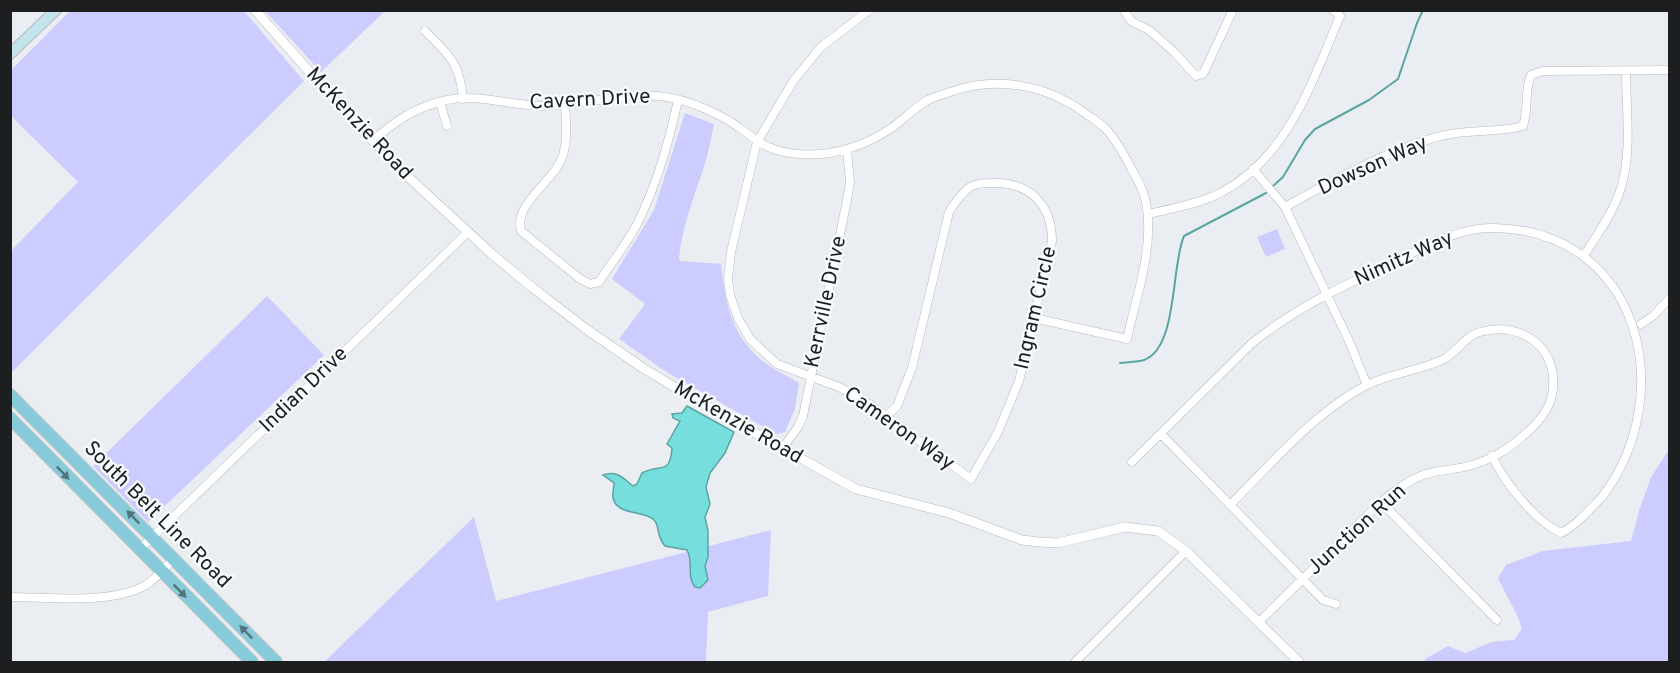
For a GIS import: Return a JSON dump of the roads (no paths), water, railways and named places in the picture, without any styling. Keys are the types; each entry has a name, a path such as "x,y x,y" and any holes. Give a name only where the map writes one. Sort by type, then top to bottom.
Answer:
{"main road":[{"path":"10,54 56,10"},
{"name":"South Belt Line Road","path":"10,395 276,663"},
{"name":"South Belt Line Road","path":"10,418 252,663"},
{"path":"29,438 42,426"}],"street":[{"name":"McKenzie Road","path":"255,10 372,141 468,232 533,288 595,335 670,385 856,489 949,513 1022,540 1059,543 1125,527 1158,531 1186,550 1299,663"},
{"name":"Cameron Way","path":"869,10 821,47 794,80 758,142 731,252 728,279 730,295 738,318 750,339 777,364 839,387 871,405 971,479"},
{"path":"1124,10 1131,21 1149,30 1196,76 1203,74 1233,10"},
{"path":"1148,214 1189,205 1215,195 1268,157 1298,112 1337,13"},
{"path":"425,31 454,62 462,82 463,99"},
{"name":"Dowson Way","path":"1285,207 1330,183 1422,141 1479,130 1509,130 1523,126 1527,113 1527,85 1531,75 1543,71 1670,70"},
{"path":"1585,254 1612,211 1620,192 1626,150 1626,71"},
{"name":"Cavern Drive","path":"372,141 398,119 419,108 450,99 543,106 627,95 660,96 678,100 723,117 768,148 798,154 847,150 889,130 926,101 975,85 1001,83 1041,90 1071,103 1104,127 1119,146 1139,183 1148,207 1148,246 1127,339 1034,318"},
{"path":"565,104 566,129 560,163 526,206 521,214 519,226 521,231 579,278 590,284 599,282 637,225 671,136 678,100"},
{"path":"440,102 447,126"},
{"name":"Kerrville Drive","path":"782,449 803,416 850,182 847,150"},
{"path":"1253,169 1285,207 1367,385"},
{"name":"Ingram Circle","path":"886,416 897,406 912,368 949,212 961,195 972,185 998,183 1019,187 1033,193 1044,207 1051,223 1052,241 1019,381 998,432 971,479"},
{"name":"Nimitz Way","path":"1132,462 1251,344 1272,327 1326,294 1437,241 1472,230 1492,228 1535,232 1560,240 1585,254 1609,274 1631,302 1642,327 1670,298"},
{"name":"Indian Drive","path":"140,549 468,232"},
{"name":"Junction Run","path":"1230,505 1320,416 1367,385 1446,358 1476,333 1497,328 1517,330 1535,340 1548,356 1554,377 1551,398 1542,416 1524,436 1473,465 1425,474 1400,487 1259,622"},
{"path":"1161,434 1323,600 1336,604"},
{"path":"1492,456 1511,488 1550,527 1561,533 1571,528 1607,492 1627,468 1637,449"},
{"path":"1382,502 1497,620"},
{"path":"1075,663 1186,550"},
{"path":"10,597 94,597 129,592 148,584 174,559"}],"waterway":[{"path":"1273,186 1283,177 1305,140 1315,129 1369,100 1398,79 1423,10"},
{"path":"1120,363 1144,360 1155,352 1163,340 1184,236 1266,193"}]}
